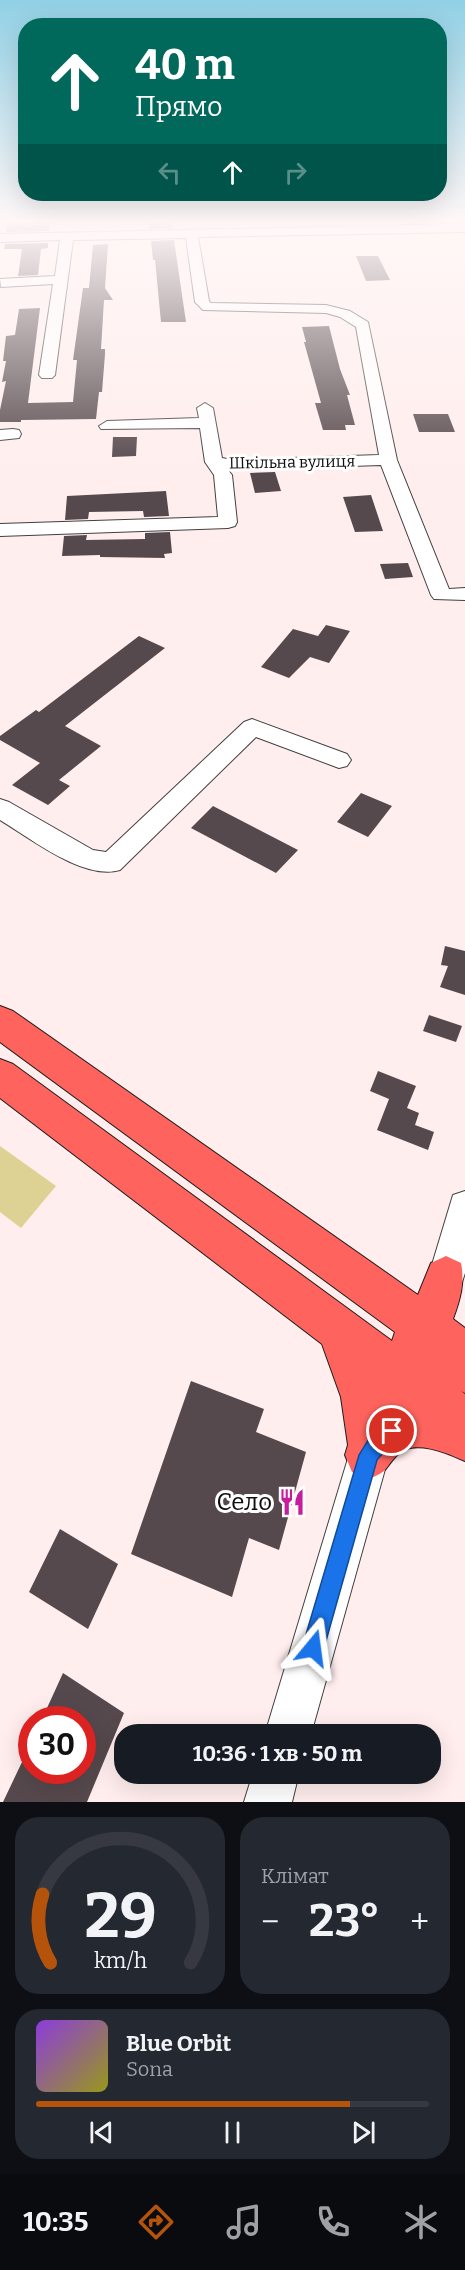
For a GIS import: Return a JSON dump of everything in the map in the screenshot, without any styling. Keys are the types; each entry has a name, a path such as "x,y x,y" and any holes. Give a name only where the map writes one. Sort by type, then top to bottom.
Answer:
{"main road":[{"path":"0,1022 389,1299 446,1336 465,1355"},
{"path":"0,1076 465,1423"},
{"path":"389,1299 414,1302 423,1299 446,1278"},
{"path":"338,1328 385,1344 402,1345 416,1340 453,1335 448,1325 444,1304 446,1278"},
{"path":"338,1328 351,1354 358,1378 369,1432 369,1455"},
{"path":"369,1455 379,1412 387,1394 401,1376 422,1357 436,1357 452,1362 465,1370"},
{"path":"369,1455 382,1436 404,1426 437,1427 465,1437"}],"street":[{"path":"47,375 57,304"},
{"path":"205,304 208,307 326,309 345,314 363,326 388,460 441,595 465,594"},
{"name":"Шкільна вулиця","path":"107,426 206,416 214,462 232,465 388,460"},
{"path":"0,530 228,522 223,475 214,462"},
{"path":"0,808 87,859 111,863 252,728 339,760"},
{"path":"446,1278 465,1207"},
{"path":"291,1724 369,1455"},
{"path":"268,1802 273,1784"}],"shaded area":[{"path":"0,1146 56,1186 21,1228 0,1212"}],"building":[{"path":"81,304 104,304 101,349 105,349 105,354 102,392 99,392 96,419 0,422 6,381 2,382 6,361 3,361 6,336 15,335 19,309 40,308 28,403 73,402 77,360 73,360"},
{"path":"159,304 183,304 186,322 161,322"},
{"path":"329,326 340,369 350,395 347,395 355,425 345,425 346,430 323,430 315,403 321,403 304,342 306,342 302,327"},
{"path":"413,414 448,414 455,432 419,432"},
{"path":"113,437 137,437 136,456 112,457"},
{"path":"275,472 281,491 255,493 250,473"},
{"path":"166,491 169,516 144,517 143,511 89,512 88,519 65,520 67,496"},
{"path":"371,495 383,531 355,532 343,497"},
{"path":"170,532 172,553 164,554 165,558 62,556 64,536 87,535 86,540 145,539 145,533"},
{"path":"408,563 413,577 385,579 380,564"},
{"path":"326,625 350,631 329,663 310,657 289,678 261,667 293,629 318,636"},
{"path":"139,636 165,648 65,726 101,746 59,780 70,786 48,805 12,785 40,763 0,740 0,736 36,710 39,712"},
{"path":"361,793 392,806 368,837 337,822"},
{"path":"213,806 298,850 276,873 191,828"},
{"path":"445,946 465,951 465,995 440,987 448,966 441,965"},
{"path":"429,1015 462,1026 456,1042 423,1031"},
{"path":"378,1071 416,1086 407,1108 419,1113 415,1125 434,1132 428,1150 377,1130 389,1099 370,1091"},
{"path":"191,1381 264,1409 256,1432 306,1452 279,1550 249,1538 232,1597 131,1554"},
{"path":"60,1529 118,1564 88,1629 29,1592"},
{"path":"63,1673 124,1713 119,1724 114,1724 114,1737 96,1780 96,1706 48,1706"},
{"path":"18,1770 18,1784 94,1784 87,1802 3,1802"}],"place":[{"name":"Село","path":"292,1502"}],"route":[{"path":"313,1648 369,1455 382,1436 392,1431"}]}
